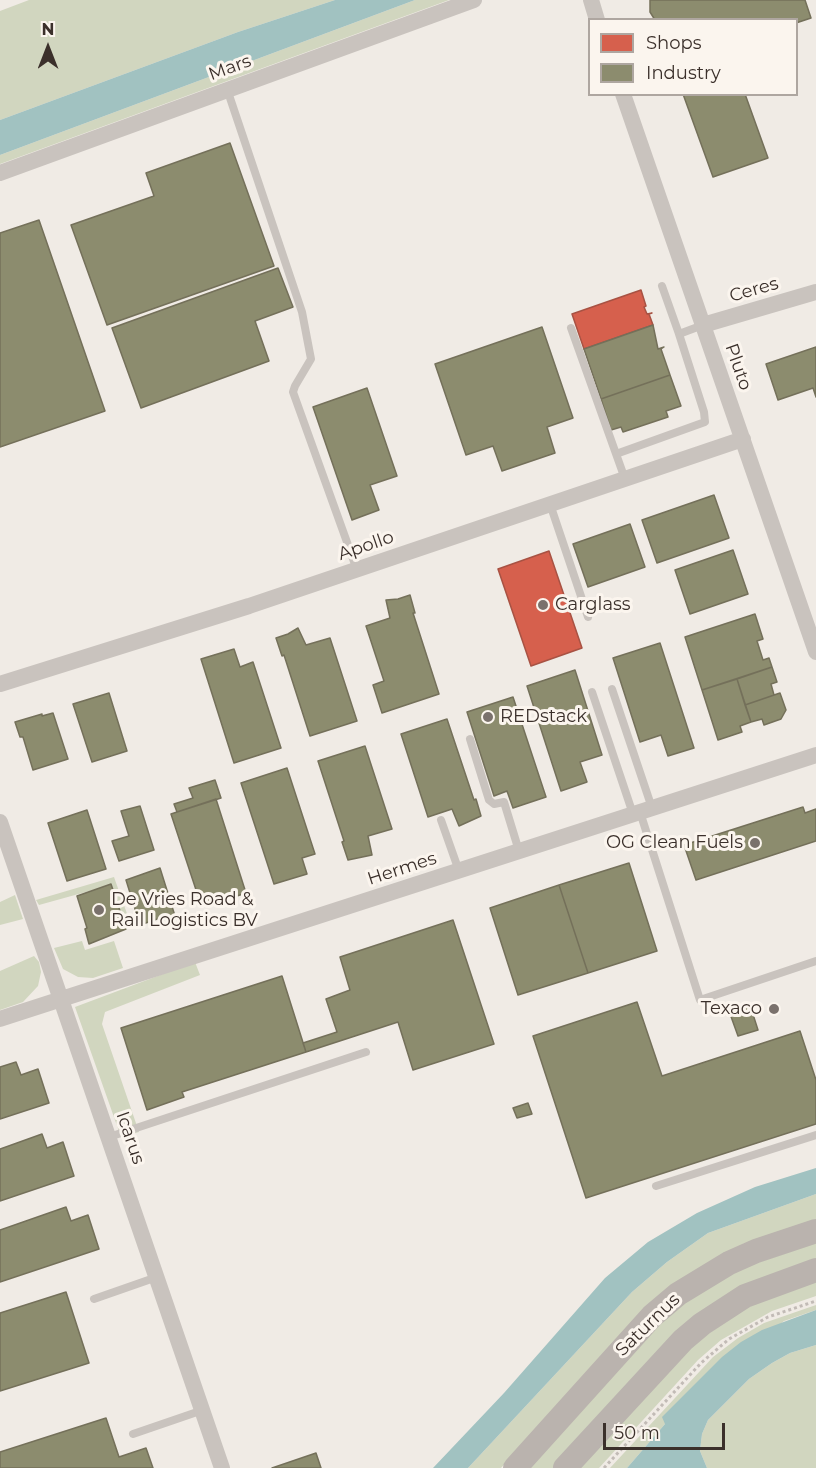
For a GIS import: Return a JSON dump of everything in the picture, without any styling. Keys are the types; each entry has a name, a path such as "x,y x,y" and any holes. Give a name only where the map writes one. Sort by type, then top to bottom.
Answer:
{"main road":[{"name":"Saturnus","path":"515,1468 645,1324 678,1294 701,1278 738,1259 816,1231"},
{"name":"Saturnus","path":"566,1468 683,1340 702,1324 728,1306 755,1292 816,1270"}],"street":[{"name":"Mars","path":"0,173 474,0"},
{"path":"591,0 596,18"},
{"name":"Pluto","path":"624,96 816,652"},
{"name":"Ceres","path":"703,325 816,292"},
{"name":"Apollo","path":"0,684 237,610 743,439"},
{"name":"Hermes","path":"0,1019 816,755"},
{"name":"Icarus","path":"0,822 222,1468"}],"lane":[{"path":"227,89 302,312 311,360 293,392 357,570"},
{"path":"616,454 705,422 704,412 662,286"},
{"path":"679,334 703,325"},
{"path":"571,328 625,479"},
{"path":"550,504 588,617"},
{"path":"612,689 642,812 700,1000 816,960"},
{"path":"592,692 642,812"},
{"path":"470,739 489,800 494,804 504,802 519,851"},
{"path":"441,820 459,871"},
{"path":"109,1137 366,1052"},
{"path":"656,1186 816,1136"},
{"path":"94,1299 157,1277"},
{"path":"133,1434 203,1410"}],"path":[{"path":"604,1468 701,1363 729,1339 768,1317 816,1301"}],"green space":[{"path":"29,0 335,0 238,32 0,120 0,11"},
{"path":"415,0 449,0 0,164 0,155"},
{"path":"114,877 131,925 126,929 111,885 39,905 36,900"},
{"path":"15,895 23,919 0,925 0,902"},
{"path":"82,941 85,950 114,941 123,968 93,978 78,977 63,969 54,948"},
{"path":"34,956 39,962 41,972 38,986 23,1002 0,1010 0,971"},
{"path":"195,962 200,975 105,1012 102,1024 139,1132 121,1137 75,1007"},
{"path":"816,1194 816,1221 743,1244 575,1387 501,1468 468,1468 632,1292 667,1262 708,1233"},
{"path":"816,1240 816,1261 622,1392 553,1468 528,1468 663,1320 688,1299 733,1270"},
{"path":"816,1280 816,1296 772,1311 721,1340 698,1360 599,1468 577,1468 695,1342 743,1309"},
{"path":"816,1305 816,1310 784,1321 665,1424 627,1468 610,1468 713,1357 738,1338 764,1323"},
{"path":"816,1345 816,1468 707,1468 700,1451 702,1434 708,1420 749,1379 772,1363 790,1353"}],"water":[{"path":"335,0 415,0 0,155 0,120 238,32"},
{"path":"816,1168 816,1194 708,1233 667,1262 632,1292 468,1468 433,1468 504,1393 605,1278 648,1242 697,1213 755,1187"},
{"path":"816,1310 816,1345 790,1353 772,1363 749,1379 708,1420 702,1434 700,1451 707,1468 627,1468 665,1424 662,1417 722,1357 741,1342 762,1330"}],"building: Shops":[{"path":"641,290 647,314 652,313 649,314 653,325 584,349 572,314"},
{"path":"549,551 582,648 531,666 498,569"}],"building: Industry":[{"path":"650,0 805,0 811,18 798,22 798,18 654,18 650,12"},
{"path":"684,96 746,96 768,158 713,177"},
{"path":"230,143 274,266 107,325 71,225 154,196 146,173"},
{"path":"39,220 105,411 0,447 0,233"},
{"path":"278,268 293,307 255,321 269,361 141,408 112,328"},
{"path":"653,325 658,349 664,347 661,349 670,375 601,399 584,349"},
{"path":"542,327 573,418 547,427 555,453 502,471 493,446 466,455 435,364"},
{"path":"816,347 816,397 813,388 778,400 766,364"},
{"path":"670,375 681,406 666,411 668,417 623,432 621,427 611,430 601,399"},
{"path":"367,388 397,476 370,485 379,510 352,520 313,407"},
{"path":"714,495 729,538 657,563 642,520"},
{"path":"630,524 645,567 588,587 573,544"},
{"path":"733,550 748,594 690,614 675,570"},
{"path":"410,595 415,613 413,613 439,694 382,713 373,685 384,681 366,626 390,618 386,600"},
{"path":"755,614 763,639 757,641 763,660 769,658 772,667 702,690 685,637"},
{"path":"298,628 306,645 330,638 357,721 310,736 284,655 282,656 276,638"},
{"path":"660,643 694,748 668,756 661,735 640,742 613,658"},
{"path":"234,649 240,667 253,662 281,748 234,763 201,659"},
{"path":"772,667 777,682 771,684 774,695 780,693 745,705 737,679"},
{"path":"575,670 602,755 580,762 587,782 561,791 527,686"},
{"path":"737,679 751,722 740,726 742,732 718,740 702,690"},
{"path":"109,693 127,751 92,762 73,704"},
{"path":"780,693 786,710 781,719 764,725 762,719 751,722 745,705"},
{"path":"513,697 546,797 513,808 507,791 494,796 467,712"},
{"path":"53,713 68,759 33,770 23,737 20,737 15,722"},
{"path":"447,719 481,816 459,826 452,809 428,817 401,734"},
{"path":"365,746 392,829 368,836 372,855 348,860 318,761"},
{"path":"287,768 315,854 302,858 307,874 274,884 241,783"},
{"path":"215,780 221,798 177,812 174,804 193,798 189,788"},
{"path":"216,799 246,893 234,897 233,894 201,905 171,814"},
{"path":"140,806 154,850 119,861 112,841 129,836 121,811"},
{"path":"803,807 805,813 816,809 816,841 696,880 684,845"},
{"path":"87,810 106,869 67,881 48,823"},
{"path":"629,863 657,951 588,973 559,885"},
{"path":"160,868 175,916 140,925 126,880"},
{"path":"111,884 126,929 89,944 85,929 87,928 77,896"},
{"path":"559,885 588,973 518,995 490,908"},
{"path":"453,920 494,1044 413,1070 398,1022 306,1052 303,1043 337,1032 326,999 350,990 340,957"},
{"path":"282,976 306,1052 182,1092 184,1097 147,1110 121,1028"},
{"path":"637,1002 662,1076 800,1031 816,1080 816,1124 586,1198 533,1036"},
{"path":"750,1005 758,1030 738,1036 729,1011"},
{"path":"16,1062 21,1075 38,1069 49,1103 0,1119 0,1067"},
{"path":"528,1103 532,1114 517,1118 513,1108"},
{"path":"42,1134 47,1148 63,1142 74,1176 0,1201 0,1149"},
{"path":"66,1207 71,1221 88,1215 99,1249 0,1282 0,1230"},
{"path":"66,1292 89,1363 0,1391 0,1313"},
{"path":"106,1418 119,1457 146,1448 153,1468 0,1468 0,1452"},
{"path":"316,1453 321,1468 272,1468"}],"place":[{"name":"Carglass","path":"543,605"},
{"name":"REDstack","path":"488,717"},
{"name":"OG Clean Fuels","path":"755,843"},
{"name":"De Vries Road & Rail Logistics BV","path":"99,910"},
{"name":"Texaco","path":"774,1009"}]}
